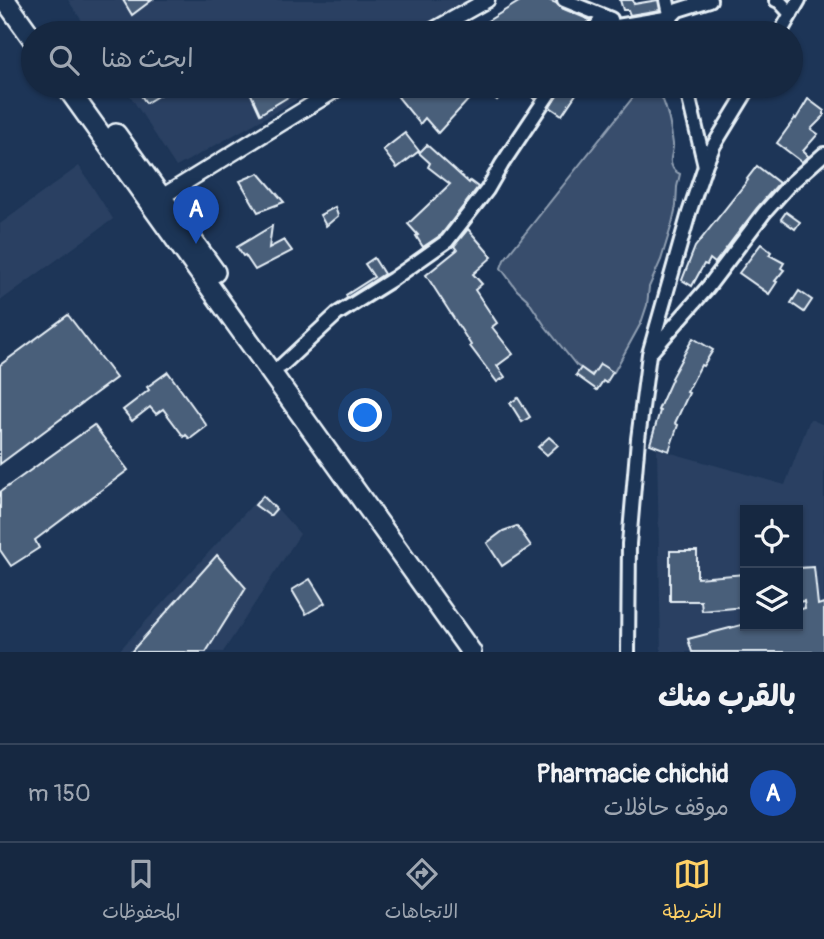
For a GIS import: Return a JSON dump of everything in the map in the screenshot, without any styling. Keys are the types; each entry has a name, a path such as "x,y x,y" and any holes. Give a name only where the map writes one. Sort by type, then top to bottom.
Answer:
{"highway":[{"path":"5,0 21,23"},
{"path":"20,0 35,21"},
{"path":"75,98 281,366 485,652"},
{"path":"89,98 155,201 471,652"}],"street":[{"path":"449,21 487,0"},
{"path":"564,0 611,21"},
{"path":"667,0 672,21"},
{"path":"647,21 671,17 678,10 709,0"},
{"path":"776,0 791,15"},
{"path":"787,21 800,0"},
{"path":"600,21 603,17"},
{"path":"155,201 322,98"},
{"path":"281,366 337,314 447,241 487,190 546,98"},
{"path":"689,98 705,166"},
{"path":"628,652 629,544 649,354 688,213 705,166 714,145 743,98"},
{"path":"649,354 708,287 764,213 789,185 824,154"}],"shaded area":[{"path":"68,0 476,0 438,21 82,21"},
{"path":"132,98 300,98 176,167"},
{"path":"632,98 662,98 673,144 671,163 674,170 680,174 676,206 661,260 649,287 641,323 614,372 590,374 576,365 501,268 504,260"},
{"path":"79,166 113,219 0,301 0,224"},
{"path":"810,419 824,425 824,652 661,652 657,449 785,485"},
{"path":"263,493 300,534 223,652 118,652"}],"building":[{"path":"123,0 152,0 132,15"},
{"path":"522,0 549,0 590,20 589,21 488,21"},
{"path":"620,0 633,0 634,4 658,0 660,10 630,15 628,10 623,10"},
{"path":"253,98 286,98 260,114"},
{"path":"399,98 470,98 438,133 425,118 420,124"},
{"path":"556,98 573,98 562,115 550,107"},
{"path":"808,99 824,111 824,116 811,129 818,134 803,151 808,156 802,162 777,143"},
{"path":"405,133 419,151 397,168 383,150"},
{"path":"427,145 469,183 470,181 478,187 441,235 423,247 416,236 418,235 408,224 450,184 428,167 430,163 419,153"},
{"path":"757,166 779,183 715,263 710,259 707,265 704,264 692,286 682,280 695,247"},
{"path":"259,173 284,202 258,212 240,181"},
{"path":"335,207 338,216 326,226 320,215"},
{"path":"786,212 800,222 795,229 781,219"},
{"path":"272,226 269,248 284,240 292,251 255,270 237,247"},
{"path":"468,229 492,257 473,274 482,284 475,290 497,323 492,327 513,354 497,366 505,377 497,382 470,346 426,275 457,250 454,246"},
{"path":"761,244 771,252 769,255 784,263 781,268 784,270 769,294 739,273"},
{"path":"374,258 384,274 347,298 346,295 374,277 365,264"},
{"path":"799,291 812,300 804,312 791,303"},
{"path":"68,315 116,378 0,464 0,365"},
{"path":"693,338 713,350 703,366 701,365 687,392 689,393 675,423 678,425 669,451 650,444 660,411 658,410 671,378"},
{"path":"600,364 613,372 597,390 576,375 581,368 592,376"},
{"path":"168,372 207,426 190,439 186,435 184,437 163,409 156,414 150,407 132,421 123,410"},
{"path":"518,398 530,417 522,422 510,403"},
{"path":"94,425 128,470 35,540 39,548 11,566 0,550 0,492"},
{"path":"549,437 558,445 547,455 538,447"},
{"path":"263,496 276,509 270,516 255,505"},
{"path":"517,526 531,546 502,566 487,543 503,531"},
{"path":"670,551 697,551 697,578 740,574 740,607 702,611 701,601 670,601"},
{"path":"217,555 246,588 206,652 131,652"},
{"path":"814,567 818,605 824,603 824,652 692,652 688,639 740,625 740,631 803,631 803,568"},
{"path":"310,579 325,603 306,614 292,590"}],"place":[{"name":"Pharmacie chichid","path":"196,244"}]}
